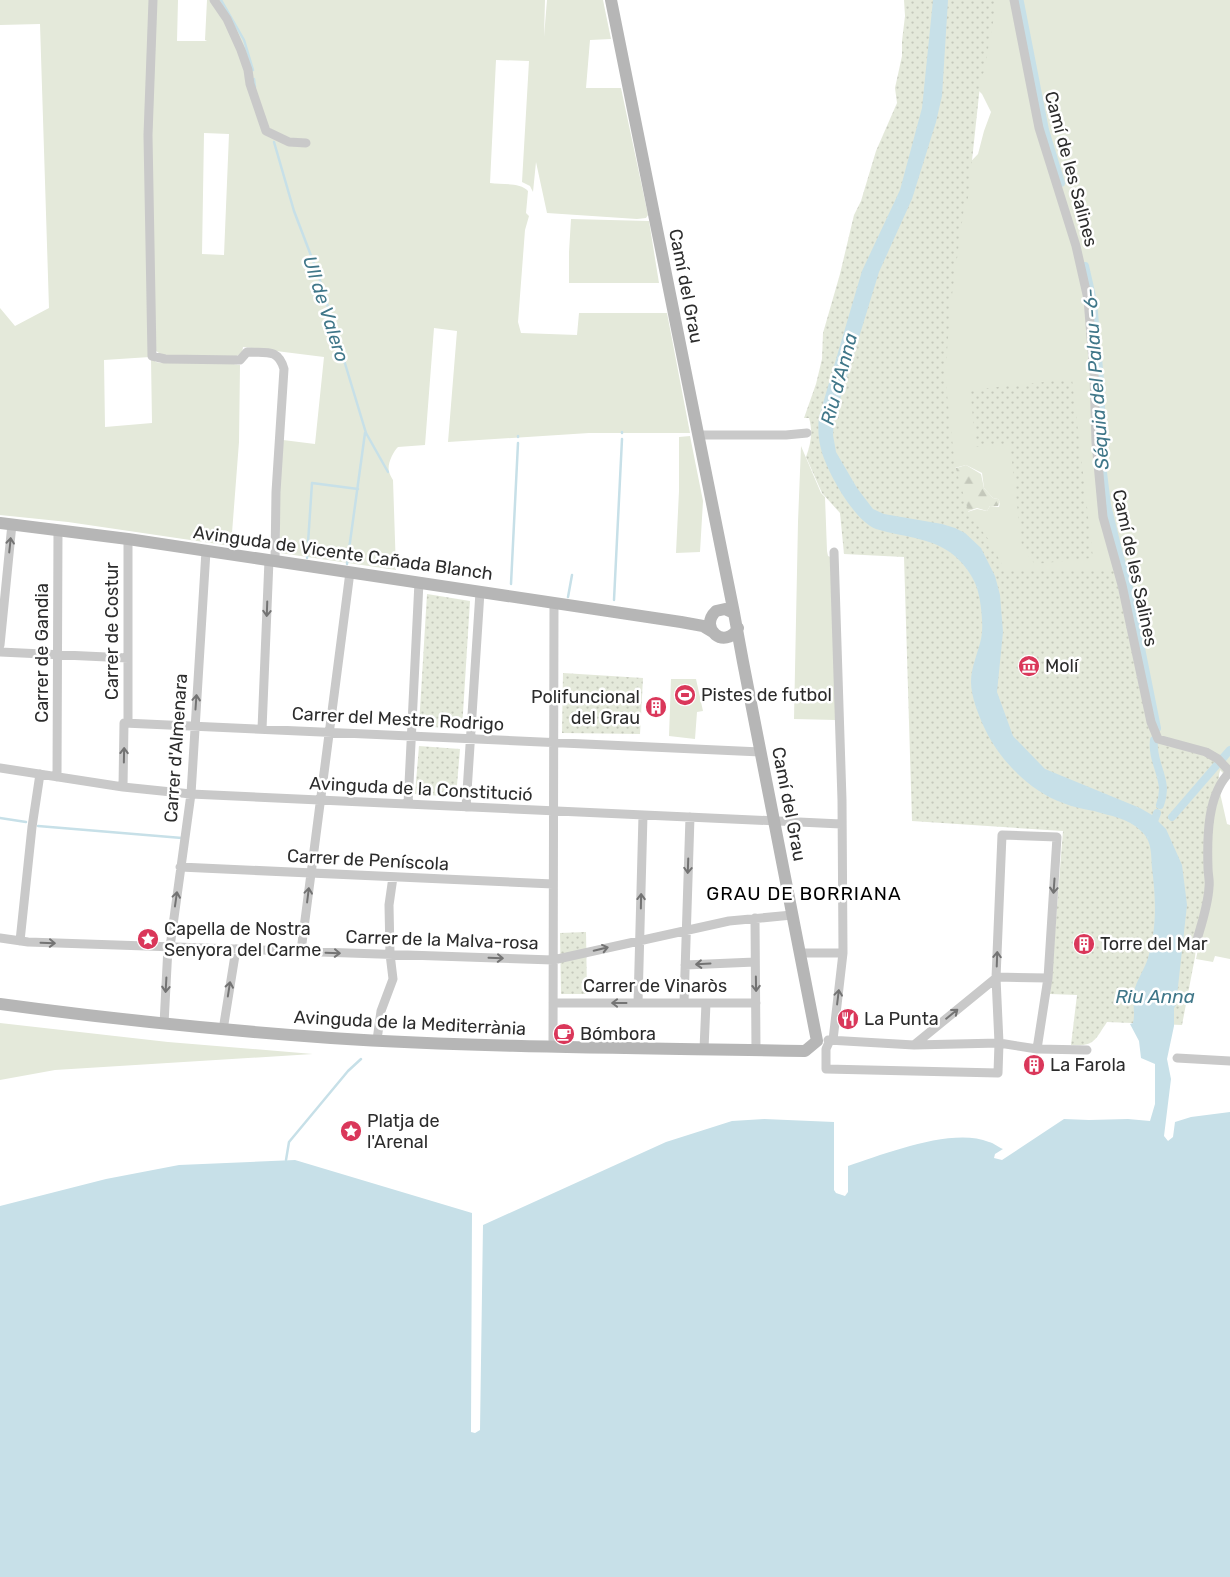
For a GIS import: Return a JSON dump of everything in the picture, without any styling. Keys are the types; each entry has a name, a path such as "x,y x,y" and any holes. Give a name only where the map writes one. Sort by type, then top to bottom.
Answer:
{"street":[{"path":"153,0 148,135 152,356 165,359 240,360 247,352 276,354 281,358 284,369 262,729"},
{"path":"214,0 228,19 242,50 250,84 266,131 289,142 306,143"},
{"name":"Camí del Grau","path":"611,0 734,613"},
{"name":"Camí de les Salines","path":"1014,0 1039,128 1076,246 1088,299 1094,374 1096,442 1103,517 1122,585 1151,722 1158,739 1206,752 1218,759 1230,772"},
{"path":"698,435 786,435 807,432"},
{"path":"0,645 6,524"},
{"name":"Avinguda de Vicente Cañada Blanch","path":"6,524 128,539 554,602 703,626 718,635"},
{"name":"Carrer de Gandia","path":"57,777 58,530"},
{"name":"Carrer de Costur","path":"123,787 128,658 128,539"},
{"name":"Carrer d'Almenara","path":"164,1024 169,947 191,794 206,551"},
{"path":"834,552 838,626 843,953 827,1041 826,1069 998,1073 999,1043 996,977 1002,835 1057,837 1048,978 1037,1049"},
{"path":"300,951 350,572"},
{"name":"Camí del Grau","path":"714,613 722,598 726,579"},
{"path":"408,804 419,582"},
{"path":"466,807 480,592"},
{"path":"554,602 554,1046"},
{"path":"725,609 734,613 738,628 730,637 718,635 710,626 710,620 714,613 725,609"},
{"name":"Avinguda de Vicente Cañada Blanch","path":"681,622 714,613"},
{"name":"Camí del Grau","path":"738,628 800,953 827,1041"},
{"name":"Camí del Grau","path":"718,635 743,662"},
{"path":"0,652 128,658"},
{"name":"Carrer del Mestre Rodrigo","path":"126,723 761,752"},
{"name":"Avinguda de la Constitució","path":"0,768 123,787 191,794 841,824"},
{"path":"1195,948 1209,886 1209,828 1211,810 1223,778 1230,772"},
{"path":"20,941 32,827 40,774"},
{"path":"638,1003 643,815"},
{"path":"684,1003 690,817"},
{"name":"Carrer de Peníscola","path":"180,867 554,884"},
{"path":"377,1040 381,1011 393,979 390,954 389,905 393,877"},
{"name":"Carrer de la Malva-rosa","path":"0,938 20,941 169,947 553,960 729,920 792,915"},
{"path":"755,918 756,1050"},
{"path":"223,1030 236,949"},
{"path":"800,953 843,953"},
{"path":"685,965 755,962"},
{"path":"914,1045 996,977 1048,978"},
{"name":"Carrer de Vinaròs","path":"553,1003 756,1003"},
{"path":"704,1049 706,1003"},
{"name":"Avinguda de la Mediterrània","path":"0,1004 223,1030 377,1040 805,1051 827,1041"},
{"path":"827,1041 914,1045 999,1043 1037,1049 1087,1050"},
{"path":"1177,1058 1230,1061"}],"green space":[{"path":"0,0 150,0 150,357 104,360 105,427 152,423 151,358 161,363 220,362 240,365 239,442 231,546 68,522 0,515 0,308 15,326 49,308 40,24 0,25"},
{"path":"154,0 178,0 177,41 207,41 205,40 207,0 212,0 226,19 241,50 249,85 264,131 285,141 309,145 308,140 290,140 266,126 252,86 250,71 240,40 218,0 545,0 544,37 547,0 603,0 611,39 590,40 586,88 621,88 648,215 646,218 637,219 547,213 536,162 533,192 530,186 522,182 529,61 496,60 490,183 520,186 528,191 526,213 529,216 525,230 518,322 521,333 577,335 579,313 667,313 690,433 589,433 448,442 457,331 434,328 425,445 398,447 392,455 389,465 389,472 393,480 396,570 280,553 280,478 283,440 315,444 324,357 243,347 242,353 233,358 205,356 165,357 153,349 150,126","holes":["204,133 229,134 224,255 202,254"]},
{"path":"904,0 997,0 984,72 981,76 968,198 964,208 951,302 945,376 955,465 969,514 989,540 1005,570 1115,569 1129,623 1151,738 1165,746 1205,754 1212,758 1220,767 1205,896 1182,1025 1107,1022 1093,1041 1085,1045 1071,1045 1077,995 1050,994 1063,831 912,821 904,557 844,554 840,513 822,493 806,457 811,428 809,418 804,418 816,384 822,359 823,333 854,215 861,201 876,151 897,103 895,88 902,56 905,16"},
{"path":"984,0 1230,0 1230,770 1225,775 1220,770 1209,810 1024,611 964,513 977,509 987,511 990,506 999,507 1000,502 998,499 993,498 984,488 982,473 966,465 939,472 852,445 957,176 978,154 991,112 982,94 970,82"},
{"path":"571,219 649,221 659,283 569,283"},
{"path":"1072,379 1093,558 1035,564 1022,548 1010,444 976,447 970,390"},
{"path":"690,436 703,501 700,552 676,553 679,437"},
{"path":"801,446 821,493 825,497 827,551 828,556 833,558 836,720 794,719"},
{"path":"966,465 981,474 984,488 993,498 998,499 1000,502 998,506 990,506 987,511 977,508 963,513 940,473"},
{"path":"427,594 470,601 462,729 419,726"},
{"path":"563,673 643,678 640,734 562,733"},
{"name":"Pistes de futbol","path":"671,679 696,679 703,711 697,712 695,739 669,736"},
{"path":"419,746 460,749 456,797 415,794"},
{"path":"1220,793 1227,824 1230,825 1230,959 1215,956 1213,962 1196,959 1202,931 1210,828"},
{"path":"586,932 587,994 561,994 560,933"},
{"path":"0,1023 168,1042 313,1054 55,1070 0,1080"}],"water":[{"path":"933,0 948,0 942,96 936,122 912,199 879,272 834,419 833,435 836,452 857,488 873,509 884,514 955,528 965,533 981,548 995,576 1000,595 1003,632 997,692 1013,736 1045,769 1140,808 1152,815 1166,829 1182,865 1187,905 1176,1005 1174,1008 1174,1026 1167,1059 1171,1079 1164,1136 1168,1141 1173,1137 1175,1122 1191,1117 1230,1112 1230,1577 0,1577 0,1206 106,1179 179,1165 295,1160 472,1213 471,1432 475,1433 480,1430 483,1225 666,1142 732,1121 764,1119 834,1122 834,1190 836,1193 845,1196 848,1192 848,1166 919,1144 938,1140 974,1138 1003,1149 995,1154 994,1158 1002,1160 1064,1119 1150,1121 1155,1104 1155,1064 1141,1058 1139,1041 1130,1024 1133,1023 1134,1019 1133,1001 1136,984 1148,958 1153,936 1155,913 1149,843 1145,835 1125,820 1071,806 1051,798 1027,782 1007,762 990,739 977,711 972,693 972,671 981,639 982,614 977,588 972,577 960,561 942,547 921,539 876,529 868,524 850,506 842,494 824,458 820,445 818,433 819,417 862,271 900,190 922,108"}],"waterway":[{"name":"Ull de Valero","path":"221,0 244,40 253,70"},
{"name":"Séquia del Palau -6-","path":"1020,2 1045,130 1061,183"},
{"name":"Ull de Valero","path":"254,79 255,87"},
{"name":"Ull de Valero","path":"274,142 294,211 318,274 366,433 388,472"},
{"name":"Séquia del Palau -6-","path":"1085,266 1093,301 1101,392 1101,456 1107,505 1129,588 1157,728"},
{"path":"347,564 365,433"},
{"path":"614,600 622,439"},
{"path":"511,584 518,443"},
{"path":"307,558 312,483 358,489"},
{"path":"568,597 572,575"},
{"name":"Séquia del Palau -6-","path":"1154,740 1155,757 1163,788 1160,805"},
{"path":"1223,758 1230,750"},
{"path":"1172,817 1216,766"},
{"name":"Séquia del Palau -6-","path":"1152,827 1157,813"},
{"path":"0,818 26,822"},
{"path":"38,826 182,838"},
{"path":"286,1160 289,1142 348,1071 361,1059"}],"place":[{"name":"Molí","path":"1029,666"},
{"name":"Pistes de futbol","path":"685,695"},
{"name":"Polifuncional del Grau","path":"656,707"},
{"name":"Capella de Nostra Senyora del Carme","path":"148,939"},
{"name":"Torre del Mar","path":"1084,944"},
{"name":"La Punta","path":"848,1019"},
{"name":"Bómbora","path":"564,1034"},
{"name":"La Farola","path":"1034,1065"},
{"name":"Platja de l'Arenal","path":"351,1131"}],"district":[{"name":"GRAU DE BORRIANA","path":"804,893"}],"water label":[{"name":"Riu d'Anna","path":"839,379"},
{"name":"Riu Anna","path":"1155,996"}]}
